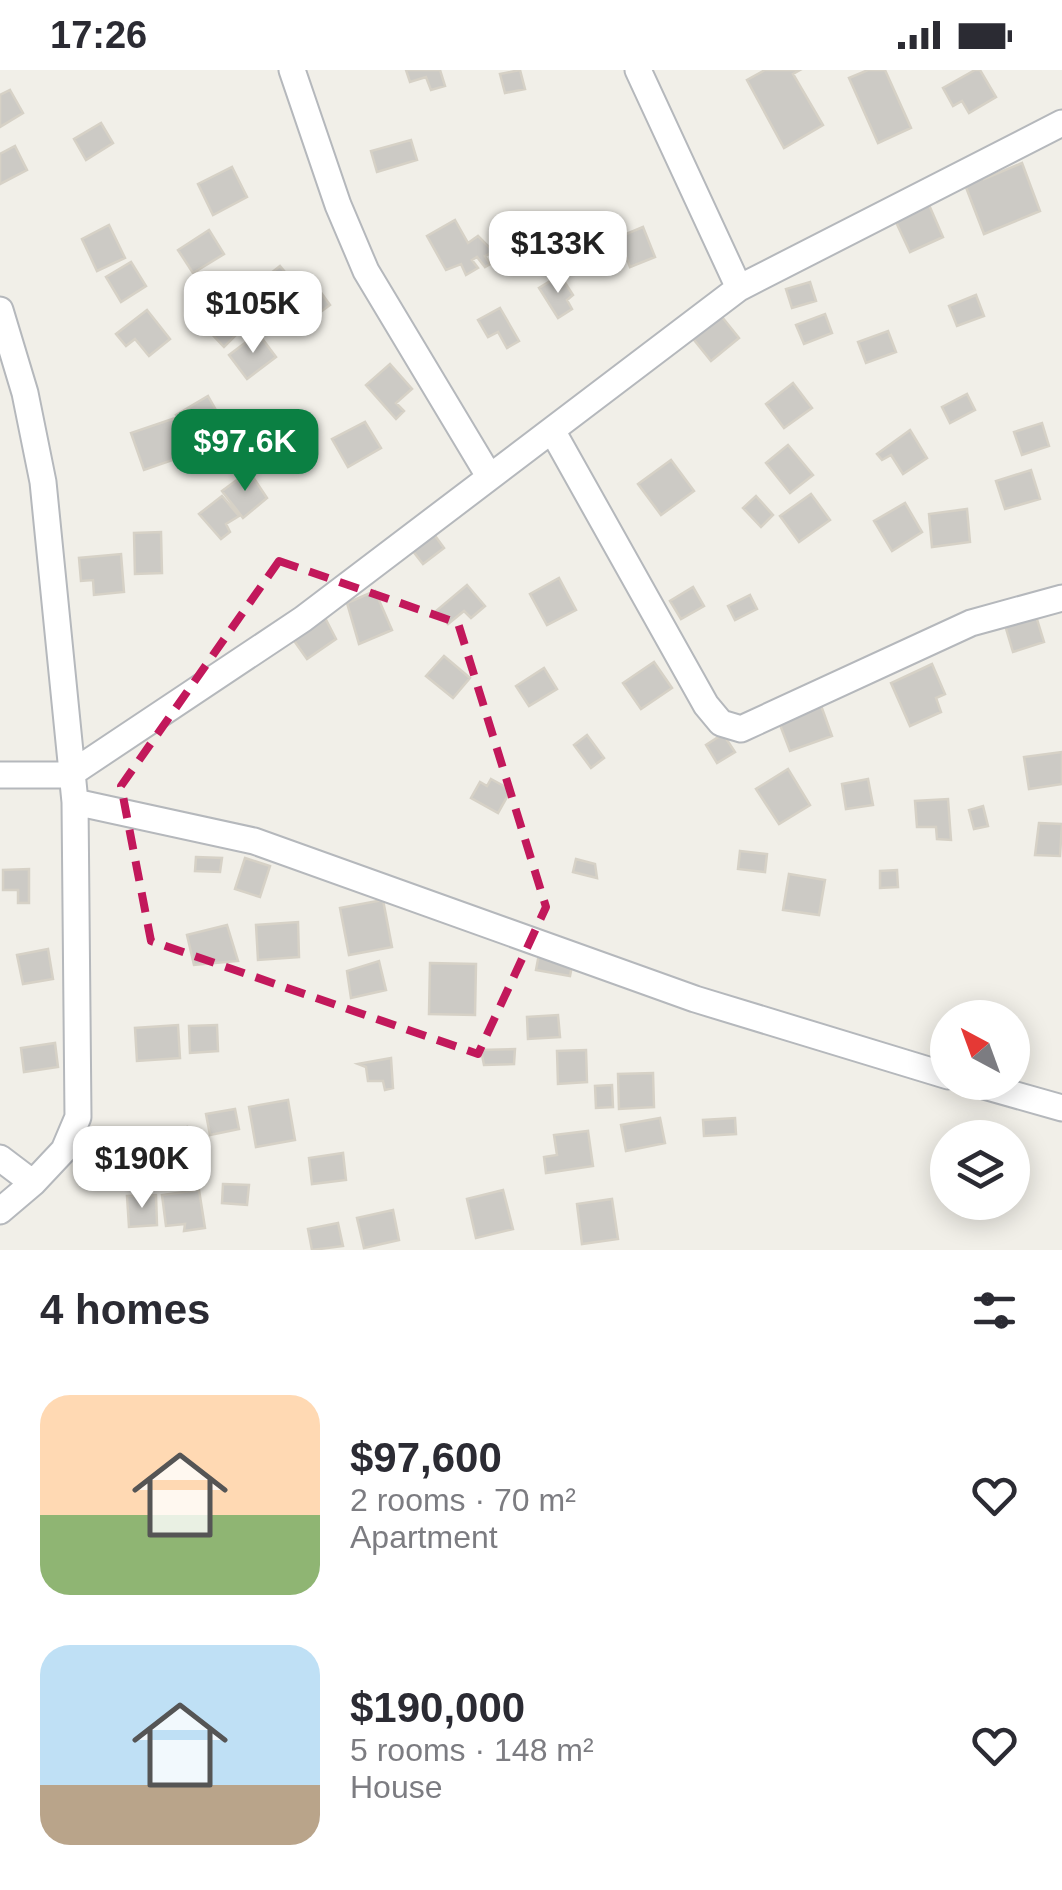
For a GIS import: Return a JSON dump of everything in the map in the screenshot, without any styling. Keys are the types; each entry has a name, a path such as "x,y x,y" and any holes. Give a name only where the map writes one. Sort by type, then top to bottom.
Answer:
{"street":[{"path":"292,70 366,271 490,476"},
{"path":"638,70 739,288"},
{"path":"0,776 69,774 303,619 739,288 1062,122"},
{"path":"0,310 25,393 43,482 69,774 75,802 78,1116 64,1150 33,1184 0,1211"},
{"path":"553,432 706,705 721,723 740,729 971,623 1062,598"},
{"path":"75,802 254,841 695,999 930,1071"},
{"path":"1030,1099 1062,1108"},
{"path":"0,1158 33,1184"}],"highlighted area":[{"path":"279,561 458,623 546,907 478,1054 151,941 121,786"}],"building":[{"path":"406,70 440,70 445,86 431,90 426,77 410,82"},
{"path":"520,70 525,89 505,93 500,74"},
{"path":"765,70 800,70 793,74 823,125 784,148 747,80"},
{"path":"868,70 885,70 911,128 878,143 849,78"},
{"path":"980,70 996,97 969,113 962,101 953,106 943,88"},
{"path":"10,90 23,113 0,127 0,95"},
{"path":"101,123 113,143 86,160 74,139"},
{"path":"411,140 417,160 377,172 371,151"},
{"path":"15,146 27,170 0,184 0,154"},
{"path":"1022,163 1040,211 984,234 964,182 982,173 984,179"},
{"path":"232,167 247,197 213,215 198,184"},
{"path":"929,205 943,237 910,252 895,220"},
{"path":"455,220 468,243 478,236 494,252 485,256 490,264 485,267 477,257 472,260 478,268 466,275 461,264 446,270 427,236"},
{"path":"109,225 125,258 97,271 82,239"},
{"path":"643,227 655,257 630,267 619,237"},
{"path":"209,230 224,254 193,273 178,250"},
{"path":"131,262 146,286 121,302 106,277"},
{"path":"280,266 295,284 275,299 261,281"},
{"path":"560,275 573,295 567,300 572,309 558,318 539,288"},
{"path":"810,282 816,301 792,308 786,289"},
{"path":"314,283 330,305 300,327 284,306"},
{"path":"976,295 984,316 957,326 949,306"},
{"path":"500,308 519,341 507,348 498,332 488,337 478,320"},
{"path":"147,310 170,339 149,356 135,339 126,346 116,334"},
{"path":"228,312 243,328 224,347 209,331"},
{"path":"718,312 739,338 711,361 690,335"},
{"path":"825,314 832,333 804,344 796,325"},
{"path":"888,331 896,352 866,363 858,342"},
{"path":"258,333 276,357 247,379 229,355"},
{"path":"390,364 412,389 396,403 404,411 396,419 366,385"},
{"path":"793,383 812,408 784,428 766,404"},
{"path":"967,394 975,410 950,423 942,407"},
{"path":"208,396 225,426 190,441 176,415"},
{"path":"175,418 187,455 144,470 131,433"},
{"path":"365,422 381,448 348,467 332,439"},
{"path":"1042,423 1049,446 1022,455 1014,432"},
{"path":"910,430 927,458 903,474 891,455 882,460 877,454"},
{"path":"788,445 813,475 790,493 766,463"},
{"path":"671,460 694,491 661,515 638,484"},
{"path":"1031,470 1040,499 1005,509 996,481"},
{"path":"249,471 267,498 243,518 222,491"},
{"path":"811,494 830,520 799,542 780,516"},
{"path":"222,496 239,516 226,524 230,532 221,539 199,514"},
{"path":"756,496 773,515 761,527 743,508"},
{"path":"905,503 922,532 892,551 874,521"},
{"path":"967,509 970,542 932,547 929,514"},
{"path":"161,532 162,573 135,574 134,533"},
{"path":"433,533 444,548 423,564 412,550"},
{"path":"121,554 124,592 94,595 93,580 81,581 79,558"},
{"path":"559,578 576,610 547,625 530,594"},
{"path":"467,585 485,606 471,618 464,611 448,624 436,611"},
{"path":"693,587 704,606 681,619 670,601"},
{"path":"375,591 392,630 359,644 347,603"},
{"path":"750,595 757,609 735,620 728,606"},
{"path":"321,610 336,639 307,659 290,635"},
{"path":"1036,616 1044,642 1013,652 1005,625"},
{"path":"444,656 470,678 453,698 426,676"},
{"path":"654,662 672,688 641,709 623,683"},
{"path":"932,664 945,694 936,698 941,712 910,726 891,683"},
{"path":"544,668 557,689 529,706 516,686"},
{"path":"819,700 832,736 790,751 777,717"},
{"path":"723,734 735,752 717,763 706,745"},
{"path":"587,735 604,758 591,768 574,745"},
{"path":"1062,752 1062,784 1029,789 1024,757"},
{"path":"788,769 810,805 779,824 756,789"},
{"path":"491,779 511,790 498,813 471,798 480,782 487,786"},
{"path":"868,779 873,805 846,809 842,784"},
{"path":"948,799 951,840 937,839 936,827 917,827 915,801"},
{"path":"983,806 988,826 974,829 969,810"},
{"path":"1039,823 1062,824 1060,856 1035,855"},
{"path":"740,851 767,854 765,872 738,869"},
{"path":"196,857 222,858 220,872 195,871"},
{"path":"245,858 270,866 260,897 235,889"},
{"path":"576,859 595,864 597,878 573,872"},
{"path":"29,869 29,903 18,903 18,890 3,890 3,870"},
{"path":"897,870 898,887 880,888 880,871"},
{"path":"789,874 825,880 819,915 783,910"},
{"path":"383,900 392,947 349,955 340,908"},
{"path":"298,922 299,957 258,960 256,925"},
{"path":"227,925 238,961 194,965 187,935"},
{"path":"48,949 53,979 23,984 17,955"},
{"path":"539,954 573,960 570,976 536,970"},
{"path":"379,961 386,990 351,998 347,971"},
{"path":"430,963 476,964 475,1015 429,1014"},
{"path":"558,1015 560,1037 528,1039 527,1017"},
{"path":"178,1025 180,1058 137,1061 135,1028"},
{"path":"217,1025 218,1051 190,1053 189,1026"},
{"path":"55,1043 58,1067 24,1072 21,1048"},
{"path":"515,1049 514,1064 484,1065 481,1050"},
{"path":"586,1050 587,1082 558,1084 557,1051"},
{"path":"391,1058 393,1088 385,1090 383,1081 368,1081 366,1067 358,1064"},
{"path":"653,1073 654,1107 619,1109 618,1074"},
{"path":"612,1085 613,1107 596,1108 595,1086"},
{"path":"288,1100 295,1140 256,1147 249,1107"},
{"path":"235,1109 239,1129 210,1135 206,1114"},
{"path":"660,1118 665,1143 626,1151 621,1125"},
{"path":"735,1118 736,1134 704,1136 703,1120"},
{"path":"187,1127 194,1161 162,1168 155,1134"},
{"path":"588,1131 593,1166 546,1173 544,1157 557,1155 554,1135"},
{"path":"343,1153 346,1180 312,1184 309,1158"},
{"path":"223,1184 249,1185 247,1205 222,1203"},
{"path":"199,1190 205,1228 184,1231 185,1224 166,1226 162,1195"},
{"path":"503,1190 513,1229 476,1238 467,1199"},
{"path":"156,1195 157,1225 129,1227 127,1196"},
{"path":"612,1199 618,1239 582,1244 577,1204"},
{"path":"393,1210 399,1240 364,1248 357,1218"},
{"path":"338,1223 343,1246 312,1250 308,1229"}]}
